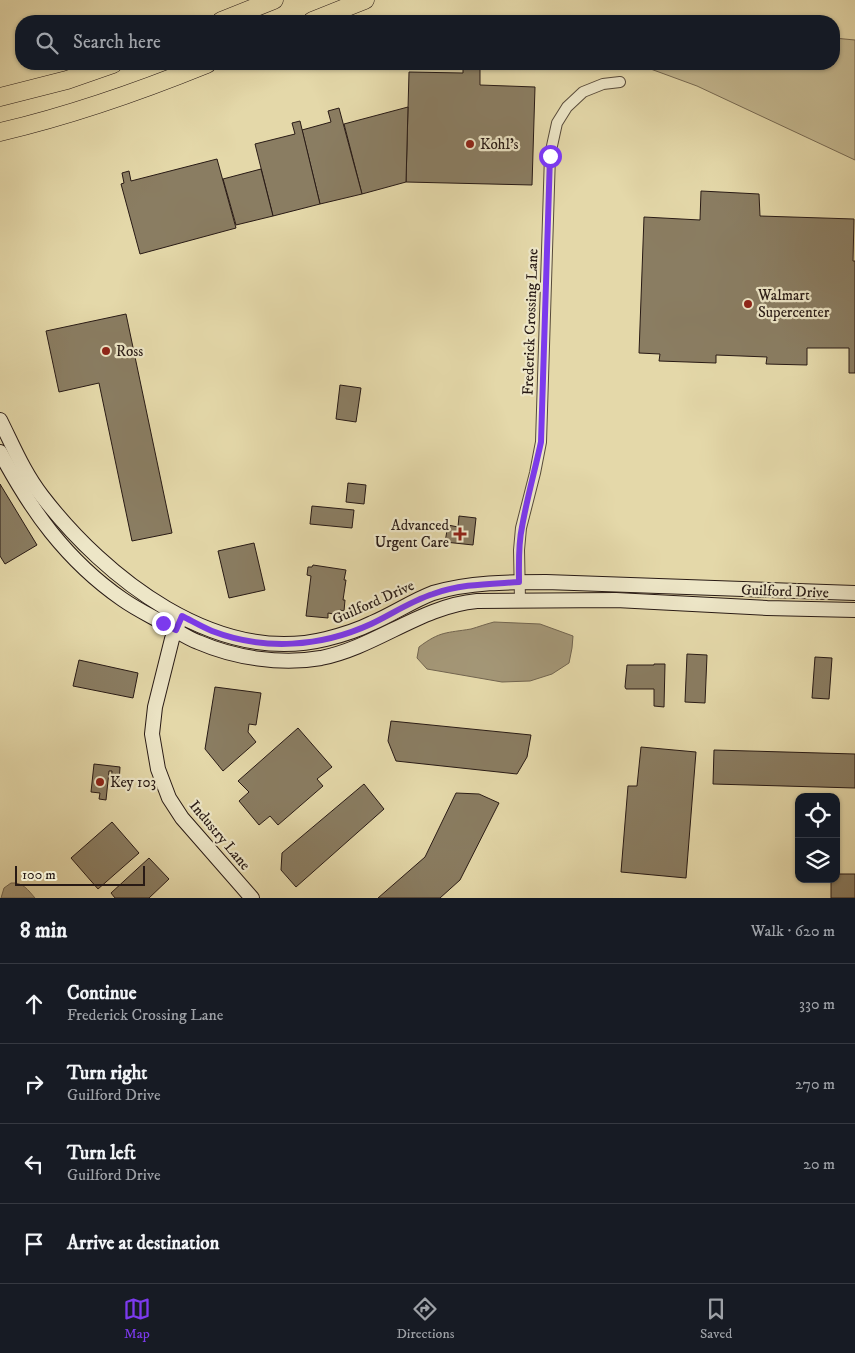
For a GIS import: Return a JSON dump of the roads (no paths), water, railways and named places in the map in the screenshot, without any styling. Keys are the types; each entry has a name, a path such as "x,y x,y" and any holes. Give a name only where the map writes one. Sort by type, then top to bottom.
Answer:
{"highway":[{"path":"236,15 274,0"},
{"path":"327,15 365,0"},
{"path":"0,97 66,80 95,70"},
{"path":"0,138 77,115 191,70"},
{"path":"0,132 76,112 124,96"}],"main road":[{"name":"Guilford Drive","path":"0,420 26,471 41,495 93,553 120,576 169,610 211,631 234,638 268,644 285,644 306,643 343,635 432,594 472,585 519,582 855,593"},
{"name":"Guilford Drive","path":"0,452 32,507 52,533 96,579 122,600 196,642 239,656 274,660 322,657 359,646 420,617 461,602 477,600 616,600 767,608 855,610"},
{"name":"Industry Lane","path":"182,616 176,630 155,707 152,734 158,769 169,798 182,818 252,898"}],"street":[{"name":"Frederick Crossing Lane","path":"520,600 519,550 521,528 541,442 550,156 557,123 567,107 583,92 603,84 620,82"}],"place":[{"name":"Kohl's","path":"470,144"},
{"name":"Walmart Supercenter","path":"748,304"},
{"name":"Ross","path":"106,351"},
{"name":"Advanced Urgent Care","path":"460,534"},
{"name":"Key 103","path":"100,782"}]}
